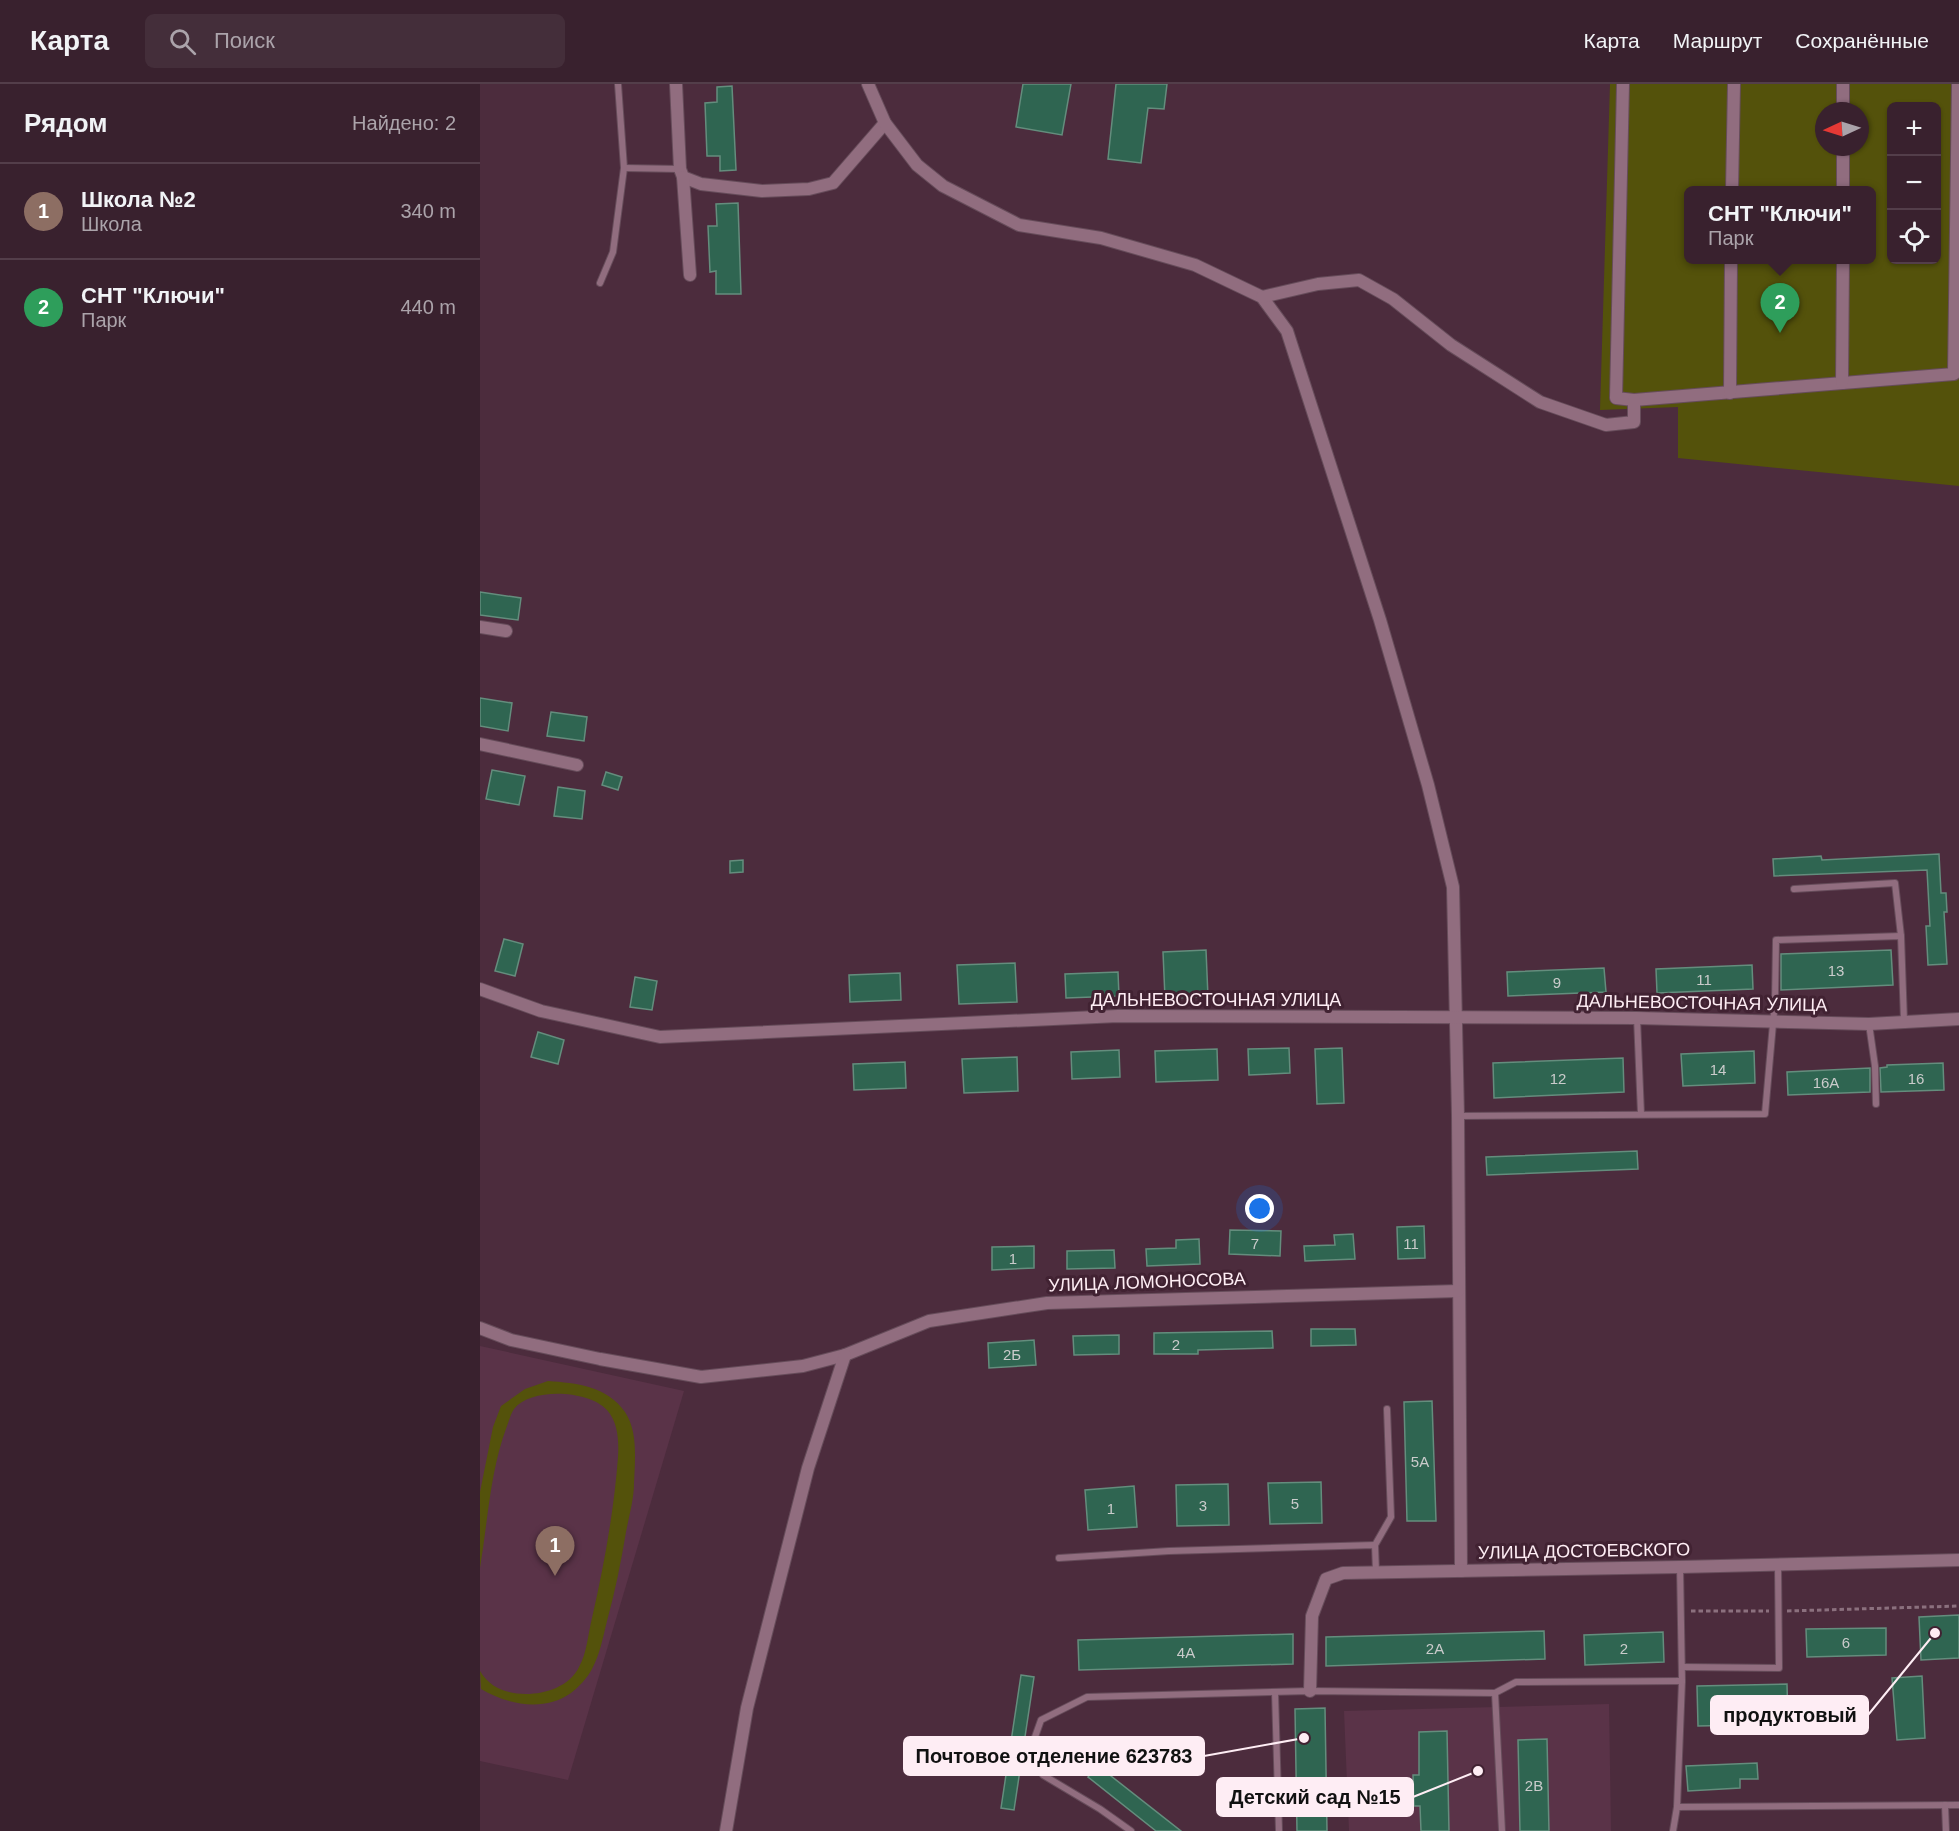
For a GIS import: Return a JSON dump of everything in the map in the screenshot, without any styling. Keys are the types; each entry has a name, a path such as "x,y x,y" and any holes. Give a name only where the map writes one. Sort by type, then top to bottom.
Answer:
{"street":[{"path":"676,84 690,275"},
{"path":"868,84 885,123 916,165 943,186 1019,225 1101,238 1195,265 1262,297 1287,331 1380,620 1428,785 1453,887 1458,1116 1461,1571"},
{"path":"1623,84 1616,398 1634,400 1954,374 1958,84"},
{"path":"1732,186 1734,84"},
{"path":"1843,84 1843,102"},
{"path":"681,173 701,184 762,191 809,189 833,183 885,123"},
{"path":"1843,156 1843,186"},
{"path":"1730,393 1731,264"},
{"path":"1842,384 1843,264"},
{"path":"1262,297 1318,284 1359,280 1393,298 1451,345 1540,402 1606,425 1634,422 1634,400"},
{"path":"480,627 506,631"},
{"path":"480,744 577,765"},
{"name":"ДАЛЬНЕВОСТОЧНАЯ УЛИЦА","path":"480,989 541,1011 660,1037 1118,1016 1637,1018 1869,1024 1959,1019"},
{"name":"УЛИЦА ЛОМОНОСОВА","path":"480,1328 511,1340 701,1377 803,1366 845,1355 929,1321 1047,1303 1458,1291"},
{"path":"726,1831 753,1685 808,1468 845,1355"},
{"name":"УЛИЦА ДОСТОЕВСКОГО","path":"1310,1691 1312,1616 1326,1579 1343,1573 1959,1560"}],"lane":[{"path":"600,284 613,252 624,168 618,84"},
{"path":"624,168 681,173"},
{"path":"1794,889 1895,884 1901,936 1904,1022"},
{"path":"1458,1116 1765,1114 1773,1021 1776,940 1901,936"},
{"path":"1637,1018 1641,1114"},
{"path":"1869,1024 1875,1066 1876,1104"},
{"path":"1376,1572 1375,1545 1391,1517 1387,1409"},
{"path":"1059,1558 1168,1551 1375,1545"},
{"path":"1682,1667 1779,1668 1778,1564"},
{"path":"1673,1831 1677,1807 1682,1681 1680,1567"},
{"path":"1131,1831 1100,1809 1043,1775 1030,1751 1041,1720 1087,1697 1310,1691 1495,1693 1516,1682 1682,1681"},
{"path":"1275,1692 1279,1831"},
{"path":"1495,1693 1502,1831"},
{"path":"1945,1805 1946,1831"},
{"path":"1677,1807 1959,1805"}],"path":[{"path":"1680,1611 1778,1612 1959,1606"}],"shaded area":[{"path":"1610,84 1959,84 1959,486 1678,458 1678,407 1600,410"},
{"path":"480,1346 684,1391 568,1780 480,1761"},
{"path":"548,1381 590,1387 618,1403 629,1420 634,1437 634,1489 613,1599 592,1669 577,1688 560,1699 549,1703 526,1704 503,1699 481,1689 480,1671 489,1682 500,1689 526,1694 557,1688 575,1674 586,1650 601,1578 618,1457 618,1438 614,1420 599,1403 574,1395 560,1394 546,1394 522,1402 514,1409 501,1443 490,1496 480,1568 480,1492 493,1427 501,1406 525,1389"},
{"path":"1609,1704 1611,1831 1349,1831 1344,1711"}],"building":[{"path":"1023,84 1071,84 1062,135 1016,127"},
{"path":"1116,84 1167,84 1164,109 1148,108 1141,163 1108,159"},
{"path":"732,86 736,170 720,171 720,156 707,156 705,103 717,102 717,87"},
{"path":"738,203 741,294 716,294 716,271 710,272 708,226 717,226 716,204"},
{"path":"480,592 521,598 518,620 480,615"},
{"path":"480,698 512,703 508,731 480,726"},
{"path":"551,712 587,717 584,741 547,736"},
{"path":"492,770 525,776 519,805 486,799"},
{"path":"606,772 622,777 618,790 602,785"},
{"path":"558,787 585,791 582,819 554,816"},
{"path":"1939,854 1941,893 1946,893 1947,912 1944,912 1947,964 1928,965 1926,926 1930,926 1927,870 1774,876 1773,859 1821,856 1822,860"},
{"path":"743,860 743,872 730,873 730,861"},
{"path":"504,939 523,944 515,976 495,971"},
{"path":"1206,950 1208,997 1165,998 1163,952"},
{"path":"1891,950 1893,985 1781,990 1781,954"},
{"path":"1015,963 1017,1002 959,1004 957,965"},
{"path":"1752,965 1753,989 1657,993 1656,969"},
{"path":"1604,968 1606,992 1508,996 1507,972"},
{"path":"1118,972 1119,996 1066,998 1065,974"},
{"path":"900,973 901,1000 850,1002 849,975"},
{"path":"635,977 657,981 652,1010 630,1007"},
{"path":"538,1032 564,1040 558,1064 531,1057"},
{"path":"1289,1048 1290,1073 1249,1075 1248,1049"},
{"path":"1342,1048 1344,1103 1317,1104 1315,1049"},
{"path":"1217,1049 1218,1080 1156,1082 1155,1051"},
{"path":"1119,1050 1120,1077 1072,1079 1071,1052"},
{"path":"1754,1051 1755,1083 1683,1086 1681,1054"},
{"path":"1017,1057 1018,1091 964,1093 962,1059"},
{"path":"1623,1058 1624,1092 1494,1098 1493,1063"},
{"path":"905,1062 906,1088 854,1090 853,1064"},
{"path":"1943,1063 1944,1090 1881,1092 1880,1068 1887,1067 1887,1065"},
{"path":"1870,1068 1870,1092 1788,1095 1787,1072"},
{"path":"1637,1151 1638,1169 1487,1175 1486,1157"},
{"path":"1424,1226 1425,1258 1398,1259 1397,1227"},
{"path":"1230,1230 1281,1231 1280,1256 1229,1254"},
{"path":"1353,1234 1355,1259 1305,1261 1304,1246 1335,1245 1334,1235"},
{"path":"1199,1239 1200,1264 1147,1266 1146,1249 1176,1248 1176,1240"},
{"path":"1034,1246 1034,1268 992,1270 992,1247"},
{"path":"1114,1250 1115,1268 1067,1269 1067,1251"},
{"path":"1311,1329 1355,1329 1356,1345 1311,1346"},
{"path":"1272,1331 1273,1348 1198,1350 1198,1354 1154,1354 1154,1333"},
{"path":"1119,1335 1119,1354 1074,1355 1073,1336"},
{"path":"1034,1340 1036,1365 989,1368 988,1343"},
{"path":"1432,1401 1436,1521 1407,1521 1404,1402"},
{"path":"1321,1482 1322,1523 1270,1524 1268,1483"},
{"path":"1228,1484 1229,1525 1177,1526 1176,1485"},
{"path":"1134,1486 1137,1527 1088,1530 1085,1490"},
{"path":"1959,1615 1959,1658 1921,1660 1919,1617"},
{"path":"1886,1628 1886,1655 1807,1657 1806,1629"},
{"path":"1544,1631 1545,1659 1326,1666 1326,1637"},
{"path":"1663,1632 1664,1662 1585,1665 1584,1635"},
{"path":"1293,1634 1293,1664 1079,1670 1078,1640"},
{"path":"1021,1675 1034,1677 1014,1810 1001,1808"},
{"path":"1922,1676 1925,1738 1897,1740 1892,1678"},
{"path":"1787,1684 1788,1724 1698,1726 1697,1686"},
{"path":"1325,1708 1327,1831 1297,1831 1295,1709"},
{"path":"1447,1731 1449,1831 1421,1831 1420,1806 1414,1806 1413,1775 1419,1775 1419,1732"},
{"path":"1547,1739 1549,1831 1520,1831 1518,1740"},
{"path":"1757,1763 1758,1779 1740,1779 1740,1788 1688,1791 1686,1766"},
{"path":"1097,1765 1181,1831 1156,1831 1088,1777"}],"place":[{"name":"СНТ \"Ключи\"","path":"1780,333"},
{"name":"Школа №2","path":"555,1576"},
{"name":"продуктовый","path":"1935,1633"},
{"name":"Почтовое отделение 623783","path":"1304,1738"},
{"name":"Детский сад №15","path":"1478,1771"}]}
